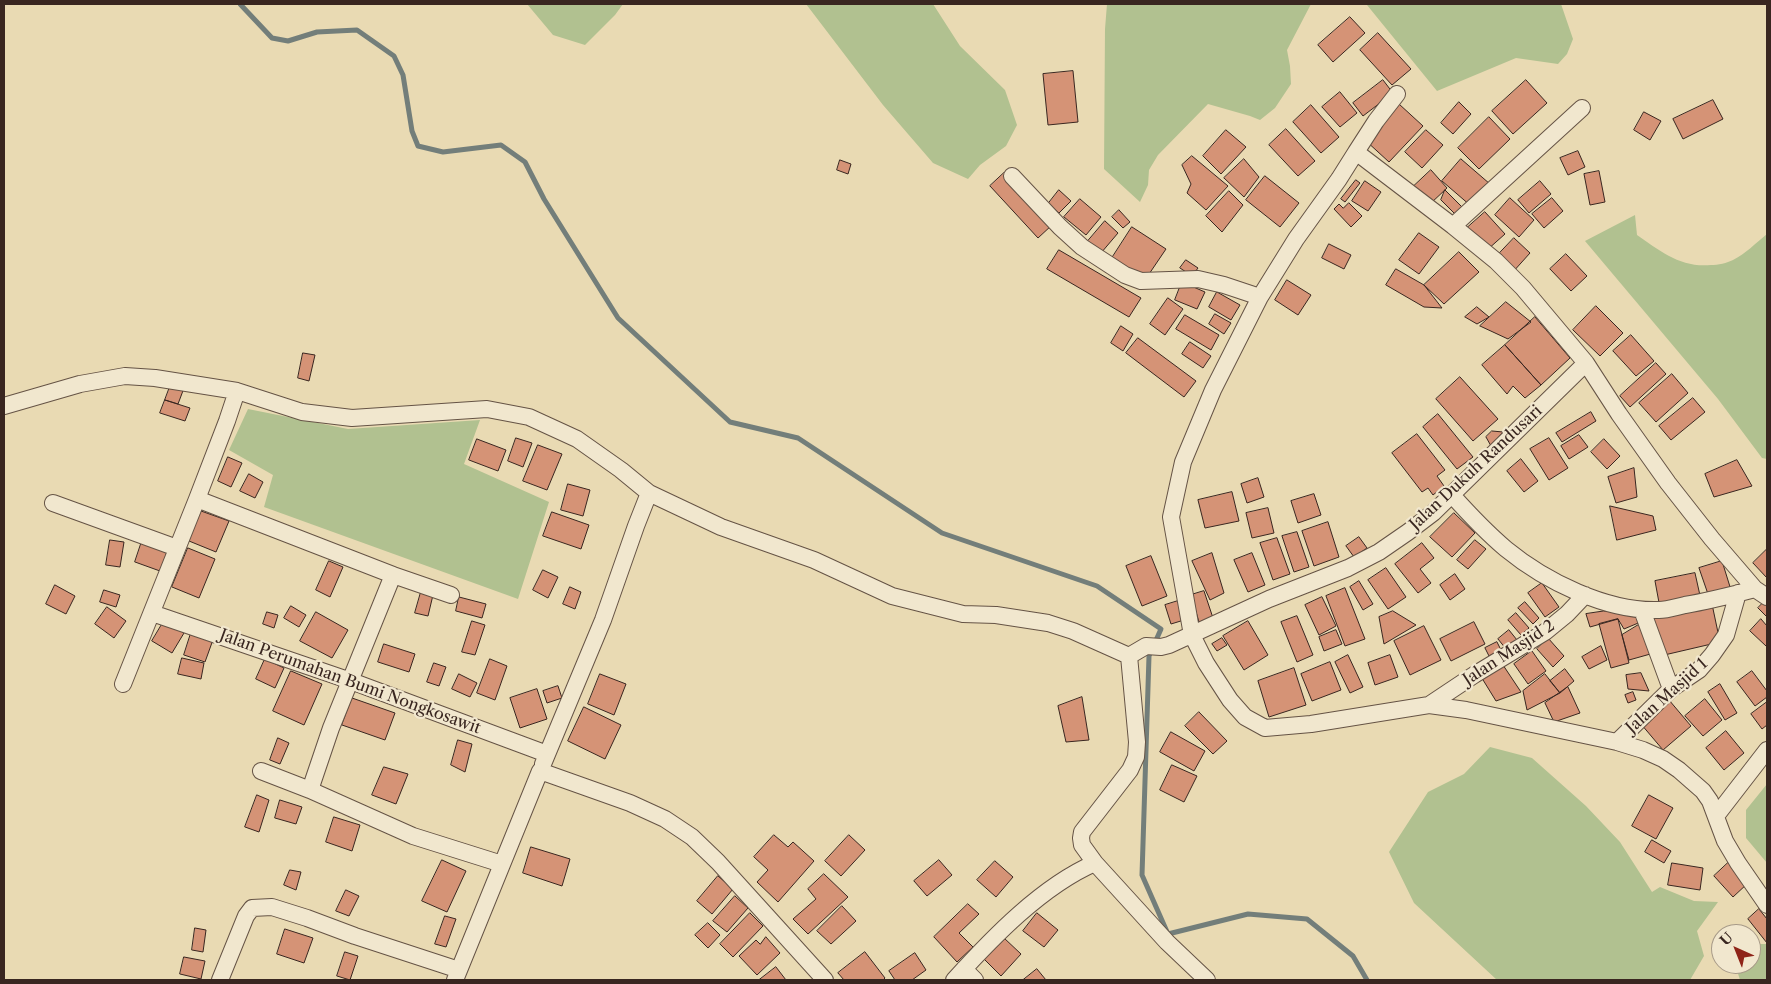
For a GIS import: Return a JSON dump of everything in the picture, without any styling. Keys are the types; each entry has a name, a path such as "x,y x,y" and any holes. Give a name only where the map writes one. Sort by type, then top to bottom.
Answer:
{"street":[{"path":"1397,94 1376,121 1339,179 1296,239 1260,297 1213,390 1183,462 1171,517 1192,634 1206,663 1230,700 1245,717 1265,728 1311,724 1429,705 1466,710 1617,742 1643,750 1663,759 1680,770 1703,791 1710,801 1725,841 1767,905"},
{"path":"1453,226 1582,108"},
{"path":"1356,152 1496,261 1523,288 1586,363 1619,414 1668,483 1712,539 1761,593"},
{"path":"1012,176 1060,227 1082,247 1124,275 1141,281 1198,279 1260,297"},
{"name":"Jalan Dukuh Randusari","path":"1130,656 1192,634 1269,599 1348,568 1379,552 1408,532 1452,495 1586,363"},
{"path":"4,406 80,384 125,376 156,378 237,391 302,412 352,418 486,409 529,417 577,439 649,493 721,527 814,560 892,596 962,614 996,616 1048,623 1073,631 1130,656 1137,742 1136,756 1130,770 1082,832 1080,838 1082,845 1095,863 1167,942 1207,980"},
{"path":"123,684 197,499 237,391"},
{"path":"220,980 246,916 252,908 272,907 307,918 457,975 612,598 649,493"},
{"path":"1452,495 1480,525 1507,549 1540,572 1603,602 1642,610 1661,610 1738,593 1761,593"},
{"path":"197,499 393,575 450,595"},
{"path":"53,503 177,548"},
{"path":"310,790 331,728 393,575"},
{"name":"Jalan Masjid 1","path":"1617,742 1671,689 1699,670 1712,656 1726,635 1738,593"},
{"name":"Jalan Masjid 2","path":"1429,705 1551,628 1585,595"},
{"path":"1642,610 1671,689"},
{"name":"Jalan Perumahan Bumi Nongkosawit","path":"152,613 350,681 547,754"},
{"path":"1716,816 1767,750"},
{"path":"540,770 630,803 665,819 692,837 718,862 825,980"},
{"path":"261,771 310,790 413,836 502,864"},
{"path":"964,976 981,950 1016,918 1061,881 1095,863"}],"green space":[{"path":"527,4 623,4 615,15 585,45 553,35"},
{"path":"806,4 933,4 960,46 1005,90 1017,125 1006,146 980,165 968,179 933,163 883,105"},
{"path":"1107,4 1311,4 1287,50 1291,84 1275,108 1260,120 1208,104 1158,155 1149,170 1148,185 1140,202 1104,169 1105,29"},
{"path":"1344,4 1561,4 1573,39 1567,54 1558,64 1516,58 1437,91 1367,5"},
{"path":"1635,215 1637,235 1671,257 1690,264 1714,265 1731,261 1746,252 1767,234 1767,459 1762,458 1718,399 1585,241"},
{"path":"248,409 348,429 480,420 464,464 549,502 518,599 264,507 273,475 229,450"},
{"path":"1490,747 1532,758 1586,806 1620,842 1652,892 1660,887 1694,901 1718,902 1697,931 1704,956 1690,980 1497,980 1414,903 1389,852 1428,792 1464,774"},
{"path":"1767,784 1767,863 1746,838 1746,810"},
{"path":"1761,944 1767,944 1767,980 1740,980 1738,974 1761,974"}],"building":[{"path":"1350,17 1365,33 1333,62 1318,45"},
{"path":"1378,33 1411,69 1392,85 1360,50"},
{"path":"1073,71 1078,122 1048,125 1043,74"},
{"path":"1383,80 1393,93 1363,116 1353,103"},
{"path":"1526,80 1547,103 1513,134 1492,111"},
{"path":"1340,92 1357,113 1340,127 1322,107"},
{"path":"1713,100 1723,119 1683,139 1673,119"},
{"path":"1459,102 1471,114 1453,134 1441,123"},
{"path":"1399,104 1423,126 1389,162 1365,140"},
{"path":"1311,105 1339,137 1321,153 1293,122"},
{"path":"1644,112 1661,121 1650,140 1634,130"},
{"path":"1489,117 1510,139 1479,169 1458,148"},
{"path":"1286,129 1315,161 1298,176 1269,145"},
{"path":"1226,130 1246,147 1221,174 1203,156"},
{"path":"1426,130 1443,145 1422,168 1405,152"},
{"path":"1578,151 1585,167 1568,175 1560,158"},
{"path":"1192,156 1228,186 1206,210 1187,193 1191,184 1182,165"},
{"path":"1244,159 1259,177 1244,197 1224,178"},
{"path":"1461,159 1490,184 1471,206 1442,181"},
{"path":"840,160 851,164 848,174 837,170"},
{"path":"1431,170 1447,188 1430,204 1414,186"},
{"path":"1599,171 1605,202 1590,205 1584,174"},
{"path":"1004,173 1052,225 1038,238 990,186"},
{"path":"1265,176 1299,203 1280,227 1246,200"},
{"path":"1356,180 1360,183 1345,202 1341,199"},
{"path":"1365,181 1381,192 1368,211 1352,201"},
{"path":"1540,181 1551,194 1529,213 1518,200"},
{"path":"1059,190 1071,201 1059,213 1048,204"},
{"path":"1445,190 1466,211 1459,218 1441,200"},
{"path":"1229,191 1243,205 1222,232 1206,216"},
{"path":"1510,198 1534,220 1519,237 1495,215"},
{"path":"1552,198 1563,211 1544,228 1532,214"},
{"path":"1080,199 1101,217 1086,235 1064,217"},
{"path":"1349,203 1362,216 1351,227 1334,209 1339,204 1343,208"},
{"path":"1119,210 1130,222 1123,228 1112,217"},
{"path":"1485,212 1505,234 1487,250 1467,228"},
{"path":"1105,221 1118,233 1101,253 1088,241"},
{"path":"1132,227 1166,249 1145,280 1112,258"},
{"path":"1419,233 1439,247 1419,274 1399,260"},
{"path":"1514,238 1530,253 1512,273 1496,257"},
{"path":"1329,244 1351,255 1344,269 1322,258"},
{"path":"1059,250 1141,298 1129,317 1047,269"},
{"path":"1459,252 1479,272 1444,304 1424,285"},
{"path":"1566,254 1587,276 1571,291 1550,269"},
{"path":"1186,260 1198,268 1192,276 1180,268"},
{"path":"1396,269 1424,285 1442,308 1424,307 1386,285"},
{"path":"1287,280 1311,295 1298,315 1275,300"},
{"path":"1182,282 1205,292 1197,309 1175,300"},
{"path":"1217,292 1240,305 1231,320 1209,307"},
{"path":"1168,298 1183,309 1165,335 1150,324"},
{"path":"1506,302 1531,322 1508,339 1480,326"},
{"path":"1596,306 1623,333 1600,356 1573,330"},
{"path":"1477,307 1489,317 1477,324 1465,317"},
{"path":"1215,314 1231,323 1224,334 1209,324"},
{"path":"1185,315 1219,335 1211,350 1176,329"},
{"path":"1535,317 1570,358 1541,385 1505,345"},
{"path":"1121,326 1133,334 1123,351 1111,343"},
{"path":"1631,335 1654,361 1636,376 1613,351"},
{"path":"1138,338 1196,381 1184,397 1126,353"},
{"path":"1190,342 1211,356 1203,368 1182,354"},
{"path":"1505,345 1541,385 1525,398 1513,386 1507,394 1482,365"},
{"path":"303,353 315,355 309,381 298,378"},
{"path":"1656,363 1666,374 1630,407 1620,396"},
{"path":"1672,374 1688,393 1656,422 1639,403"},
{"path":"1460,377 1498,419 1473,441 1436,399"},
{"path":"171,384 184,388 178,404 165,400"},
{"path":"1693,398 1705,412 1671,440 1659,426"},
{"path":"165,400 190,408 185,421 160,413"},
{"path":"1591,412 1596,421 1562,442 1556,433"},
{"path":"1438,414 1473,457 1457,469 1423,427"},
{"path":"1492,431 1503,432 1491,446 1486,437"},
{"path":"1417,434 1445,470 1437,476 1444,486 1433,495 1428,488 1422,492 1392,453"},
{"path":"1579,435 1588,447 1569,459 1561,446"},
{"path":"516,438 532,443 523,467 508,461"},
{"path":"1549,438 1568,468 1549,480 1530,449"},
{"path":"477,439 506,450 498,471 469,460"},
{"path":"1604,439 1620,456 1607,469 1591,452"},
{"path":"538,445 562,454 547,490 523,481"},
{"path":"228,457 242,463 231,487 218,481"},
{"path":"1521,459 1538,481 1524,492 1507,471"},
{"path":"1737,460 1752,486 1714,497 1705,474"},
{"path":"1634,468 1637,497 1616,503 1608,477"},
{"path":"249,474 263,482 255,498 240,491"},
{"path":"1258,478 1264,497 1247,503 1241,484"},
{"path":"568,484 590,490 583,516 561,510"},
{"path":"1232,492 1239,521 1205,528 1198,500"},
{"path":"1314,494 1321,515 1298,523 1291,501"},
{"path":"1610,506 1653,516 1656,530 1617,540"},
{"path":"1268,508 1274,533 1252,538 1246,513"},
{"path":"201,511 229,521 216,552 189,541"},
{"path":"552,512 589,525 581,549 543,536"},
{"path":"1454,513 1475,533 1452,557 1430,537"},
{"path":"1328,522 1339,557 1314,566 1302,531"},
{"path":"1297,532 1309,567 1294,572 1282,536"},
{"path":"1359,537 1367,548 1354,557 1346,546"},
{"path":"143,538 169,547 160,571 135,562"},
{"path":"1277,538 1290,574 1273,580 1260,543"},
{"path":"110,540 124,542 120,567 106,565"},
{"path":"1475,540 1486,549 1468,569 1457,560"},
{"path":"1422,543 1434,558 1420,569 1431,583 1418,593 1395,564"},
{"path":"188,548 215,559 199,598 172,587"},
{"path":"1767,549 1767,578 1753,563"},
{"path":"1212,553 1224,593 1210,600 1192,561"},
{"path":"1252,553 1265,585 1248,592 1234,560"},
{"path":"1151,556 1167,596 1142,606 1126,566"},
{"path":"329,561 343,567 330,597 316,590"},
{"path":"1722,561 1731,590 1709,597 1699,568"},
{"path":"1386,568 1406,597 1388,609 1368,580"},
{"path":"543,570 558,577 548,598 533,590"},
{"path":"1695,573 1701,600 1660,608 1655,581"},
{"path":"1455,574 1465,589 1450,600 1440,585"},
{"path":"1359,581 1373,604 1363,610 1350,587"},
{"path":"1542,583 1559,607 1545,617 1528,593"},
{"path":"55,585 75,596 66,614 46,604"},
{"path":"570,587 581,592 575,609 563,604"},
{"path":"1345,588 1365,639 1345,646 1326,596"},
{"path":"104,590 120,595 116,607 100,602"},
{"path":"1204,591 1213,618 1199,622 1191,595"},
{"path":"421,592 433,595 428,616 415,613"},
{"path":"459,597 486,604 482,618 456,611"},
{"path":"1322,597 1336,626 1319,635 1305,605"},
{"path":"1178,601 1184,620 1171,624 1165,605"},
{"path":"1765,601 1767,603 1767,617 1758,608"},
{"path":"1525,602 1539,618 1533,624 1518,608"},
{"path":"1712,604 1720,642 1660,656 1653,614"},
{"path":"291,606 306,615 299,627 284,618"},
{"path":"107,607 126,621 114,638 95,624"},
{"path":"1393,611 1416,625 1384,644 1379,617"},
{"path":"1604,611 1641,614 1643,621 1624,629 1618,619 1590,627 1586,614"},
{"path":"267,612 278,615 274,628 263,624"},
{"path":"316,612 348,630 332,658 300,641"},
{"path":"1516,613 1529,628 1521,635 1508,620"},
{"path":"1297,616 1313,655 1297,662 1281,622"},
{"path":"1618,619 1629,663 1611,668 1599,624"},
{"path":"1761,619 1767,626 1766,646 1750,631"},
{"path":"164,621 184,633 172,653 152,641"},
{"path":"472,621 485,625 475,655 462,652"},
{"path":"1248,621 1268,655 1244,670 1223,636"},
{"path":"1645,621 1654,653 1629,660 1622,635"},
{"path":"1474,622 1485,644 1451,661 1440,639"},
{"path":"1424,626 1441,660 1410,675 1394,641"},
{"path":"192,630 214,637 205,662 184,655"},
{"path":"1336,630 1342,644 1324,651 1319,637"},
{"path":"1509,630 1517,640 1506,649 1498,639"},
{"path":"1222,638 1227,645 1217,651 1212,644"},
{"path":"1548,638 1564,656 1553,667 1537,649"},
{"path":"1497,642 1501,650 1489,656 1485,648"},
{"path":"384,644 415,654 409,672 378,662"},
{"path":"1601,646 1607,660 1589,669 1582,657"},
{"path":"1532,651 1546,671 1528,684 1514,664"},
{"path":"1348,655 1363,687 1350,693 1335,662"},
{"path":"1390,655 1398,677 1375,685 1368,663"},
{"path":"182,658 204,663 201,679 178,674"},
{"path":"265,659 284,668 275,688 256,679"},
{"path":"490,659 507,666 495,700 477,693"},
{"path":"1330,662 1341,690 1312,701 1301,674"},
{"path":"1501,662 1521,692 1496,701 1480,675"},
{"path":"434,663 446,667 439,686 427,682"},
{"path":"1294,668 1306,705 1269,717 1258,681"},
{"path":"1565,669 1574,681 1560,693 1550,681"},
{"path":"291,671 322,684 304,725 273,711"},
{"path":"1752,671 1767,691 1767,697 1755,706 1737,682"},
{"path":"1641,673 1649,691 1628,689 1626,675"},
{"path":"459,674 477,683 470,697 452,689"},
{"path":"600,674 626,684 614,715 588,704"},
{"path":"1545,674 1560,693 1527,710 1523,691"},
{"path":"1720,684 1737,713 1725,720 1708,692"},
{"path":"558,686 562,698 547,703 543,691"},
{"path":"1568,687 1580,713 1554,722 1545,703"},
{"path":"537,689 547,719 520,728 510,698"},
{"path":"1633,692 1636,700 1628,703 1625,695"},
{"path":"1082,697 1089,740 1066,742 1058,706"},
{"path":"352,698 395,713 385,740 342,725"},
{"path":"1705,699 1722,720 1703,736 1685,716"},
{"path":"1669,700 1691,726 1663,750 1641,724"},
{"path":"1767,702 1767,725 1762,729 1751,714"},
{"path":"584,707 621,725 605,759 568,741"},
{"path":"1199,712 1227,741 1213,754 1185,726"},
{"path":"1726,731 1744,753 1724,770 1706,748"},
{"path":"1171,732 1205,751 1194,771 1160,752"},
{"path":"278,738 289,743 280,764 270,760"},
{"path":"458,740 472,744 465,772 451,765"},
{"path":"1172,765 1197,776 1184,802 1160,790"},
{"path":"384,767 408,774 396,804 372,795"},
{"path":"257,795 269,800 259,832 245,827"},
{"path":"1649,795 1673,808 1656,839 1632,826"},
{"path":"280,800 302,807 296,824 275,818"},
{"path":"334,817 360,825 352,851 326,842"},
{"path":"774,835 788,847 793,842 814,861 778,902 757,882 768,870 754,857"},
{"path":"849,835 865,850 841,876 825,861"},
{"path":"1652,840 1671,851 1664,863 1645,852"},
{"path":"531,847 570,859 562,886 523,873"},
{"path":"442,860 466,871 447,912 422,901"},
{"path":"939,860 952,875 927,896 914,881"},
{"path":"995,861 1013,877 996,897 977,880"},
{"path":"1729,862 1748,883 1733,897 1714,876"},
{"path":"1672,863 1703,868 1700,890 1668,885"},
{"path":"290,870 301,872 296,890 284,885"},
{"path":"824,874 848,897 808,934 793,919 816,899 808,889"},
{"path":"718,876 733,889 712,914 697,901"},
{"path":"346,890 359,896 349,916 336,911"},
{"path":"735,896 748,908 727,932 713,921"},
{"path":"968,904 979,914 959,933 973,947 957,962 934,937"},
{"path":"842,906 856,921 831,944 817,931"},
{"path":"1759,909 1767,919 1767,943 1761,935 1761,924 1752,924 1748,919"},
{"path":"750,913 763,926 733,957 720,944"},
{"path":"1037,913 1058,930 1044,947 1023,931"},
{"path":"445,916 456,919 446,947 435,944"},
{"path":"708,923 720,935 708,948 695,935"},
{"path":"195,928 206,930 203,952 192,950"},
{"path":"285,929 313,938 304,963 277,954"},
{"path":"766,937 780,953 757,975 739,956 756,940 760,944"},
{"path":"1004,938 1021,954 1001,976 984,959"},
{"path":"345,952 358,956 350,980 337,976"},
{"path":"865,952 885,978 883,980 844,980 838,973"},
{"path":"915,953 926,970 912,980 895,980 889,971"},
{"path":"184,957 205,961 201,979 180,974"},
{"path":"776,967 786,980 759,980"},
{"path":"1037,969 1046,980 1023,980"}],"waterway":[{"path":"240,4 272,38 288,41 317,32 357,30 394,56 403,75 412,131 418,146 443,152 501,145 525,162 544,199 618,318 730,422 798,438 942,533 1097,586 1161,629 1149,656 1142,875 1168,934 1248,914 1307,919 1353,956 1367,980"}]}
